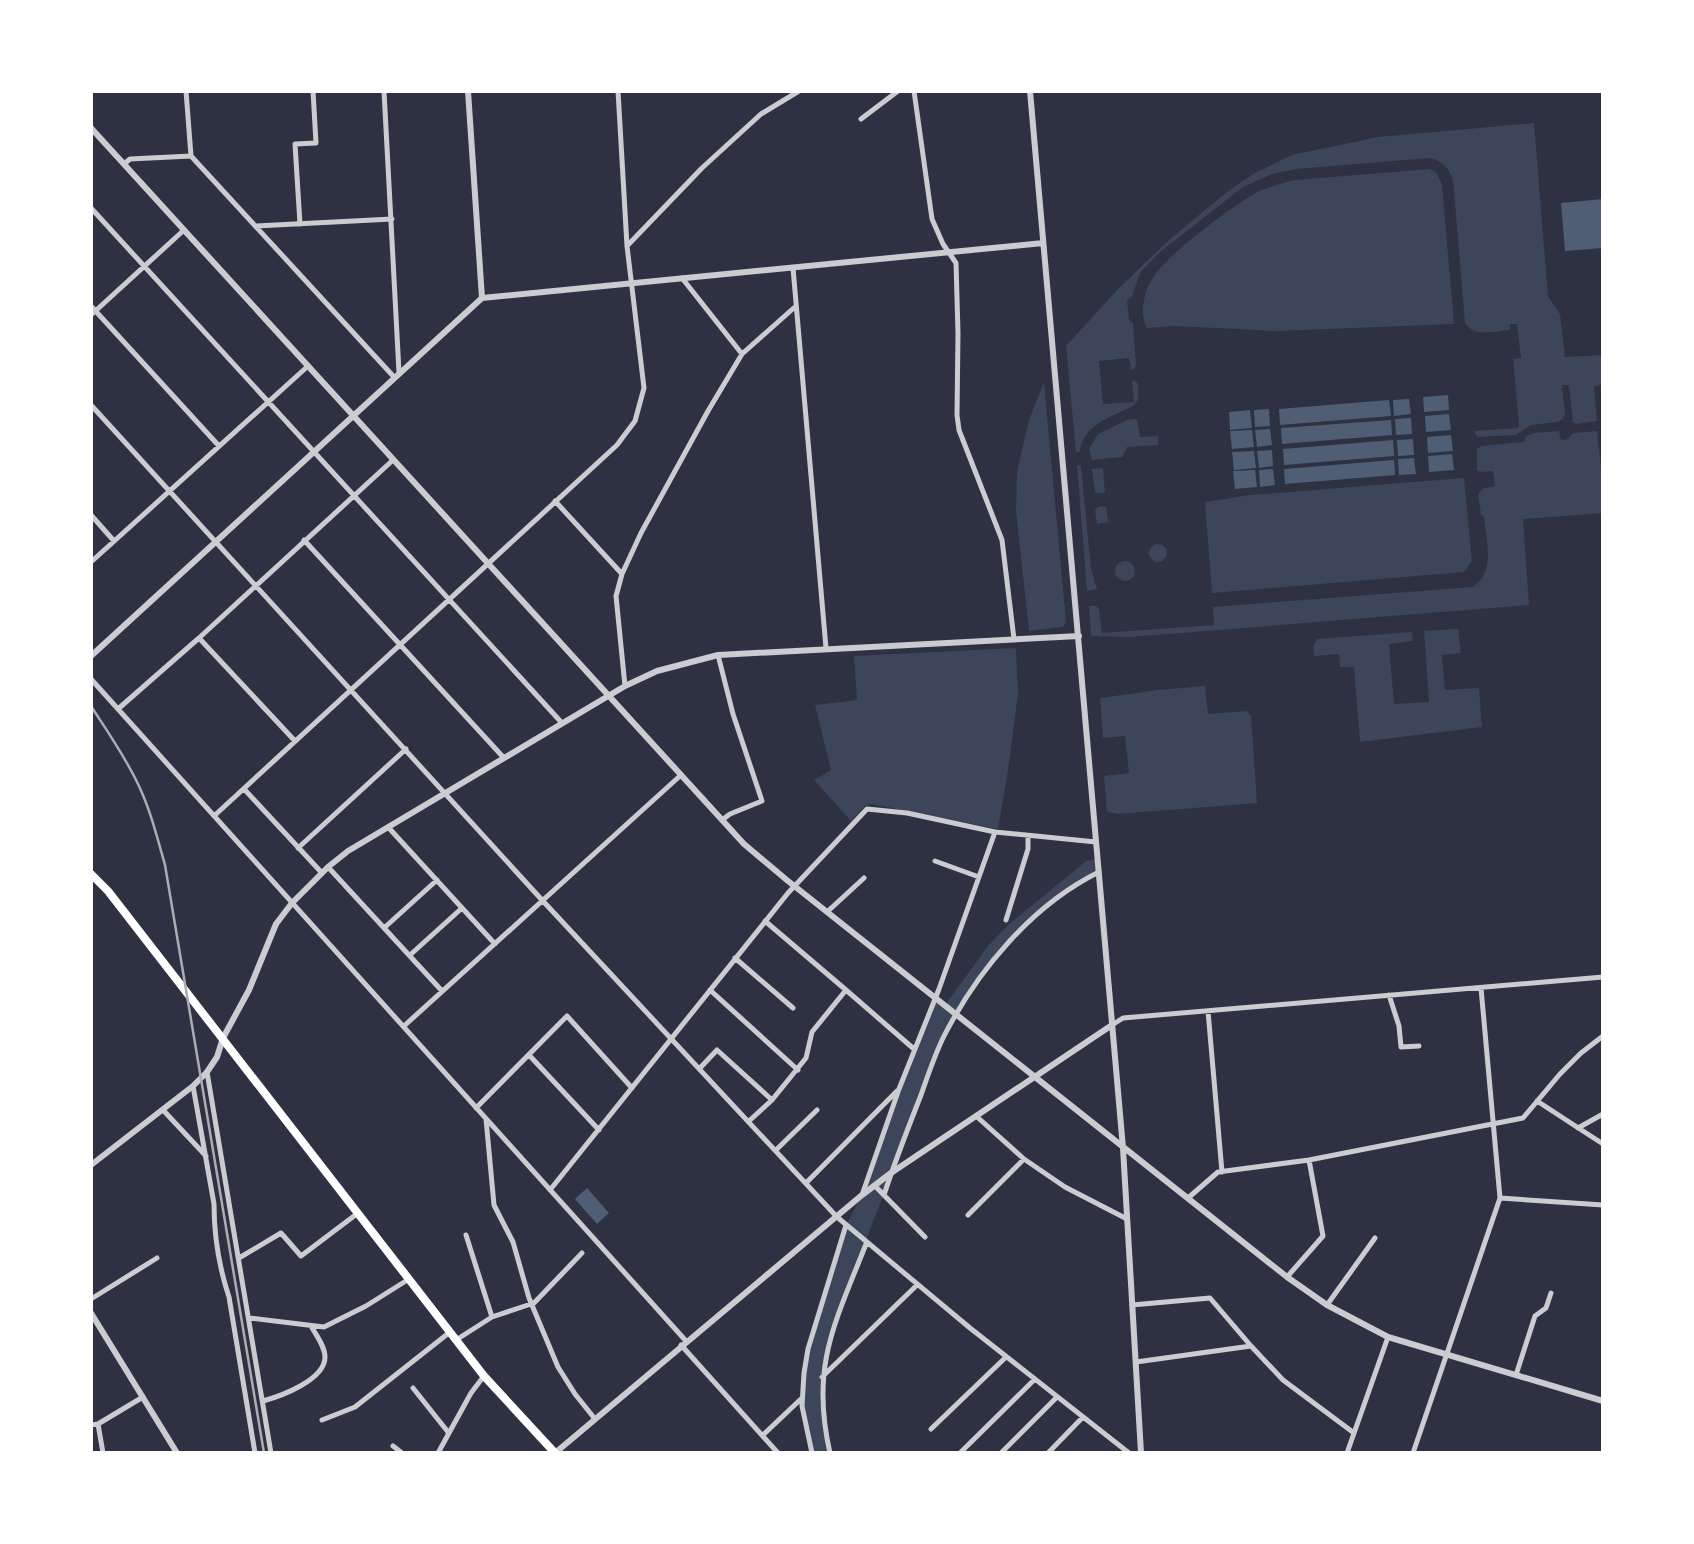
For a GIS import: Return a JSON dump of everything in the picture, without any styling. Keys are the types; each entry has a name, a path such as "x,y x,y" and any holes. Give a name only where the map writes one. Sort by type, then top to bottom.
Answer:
{"main road":[{"path":"91,874 108,891 484,1376 555,1453"}],"street":[{"path":"186,91 191,156 397,374"},
{"path":"300,224 295,144 316,143 313,91"},
{"path":"384,91 392,219 397,374"},
{"path":"468,91 482,298"},
{"path":"214,816 617,445 635,421 644,388 631,283 618,91"},
{"path":"628,246 687,183 761,114 799,91"},
{"path":"861,119 898,91"},
{"path":"914,91 932,219 956,262 959,430 1002,540 1014,639"},
{"path":"1030,91 1123,1148 1141,1453"},
{"path":"91,128 744,844 1123,1148 1287,1277 1327,1305 1388,1336 1603,1401"},
{"path":"124,164 130,159 191,156"},
{"path":"91,208 562,723"},
{"path":"256,226 392,219"},
{"path":"184,230 92,311 219,446"},
{"path":"91,656 482,298 1043,243"},
{"path":"793,268 826,648"},
{"path":"682,278 742,354"},
{"path":"625,686 616,596 622,574 641,533 742,354 796,306"},
{"path":"91,562 308,366"},
{"path":"91,405 542,900 836,1217 1006,1357 1129,1453"},
{"path":"118,709 200,638 393,460"},
{"path":"555,501 622,574"},
{"path":"91,515 114,541"},
{"path":"304,540 503,758"},
{"path":"91,1165 194,1086 207,1072 249,990 276,925 292,903 328,867 348,851 625,686 657,671 718,655 1079,636"},
{"path":"200,638 295,741"},
{"path":"718,655 733,713 762,801 722,820"},
{"path":"91,679 550,1190 778,1453"},
{"path":"298,848 406,749"},
{"path":"404,1026 681,775"},
{"path":"244,789 322,873"},
{"path":"550,1190 765,920 867,809 907,813 995,832 1096,842"},
{"path":"388,827 495,944"},
{"path":"862,1195 995,832"},
{"path":"1006,920 1028,849 1028,836"},
{"path":"936,861 979,877"},
{"path":"328,867 442,991"},
{"path":"884,1195 943,1039 956,1014 994,961 1028,924 1068,889 1099,872"},
{"path":"827,912 864,878"},
{"path":"384,928 436,880"},
{"path":"410,956 462,908"},
{"path":"765,920 914,1049"},
{"path":"735,958 793,1008"},
{"path":"555,1453 862,1195 1123,1018 1603,977"},
{"path":"1413,1453 1500,1198 1481,988"},
{"path":"710,990 797,1070"},
{"path":"749,1121 772,1100 806,1058 812,1032 846,990"},
{"path":"1389,995 1399,1026 1401,1047 1419,1046"},
{"path":"1208,1011 1222,1172"},
{"path":"477,1108 567,1016 632,1088"},
{"path":"1188,1198 1218,1172 1309,1160 1523,1118 1581,1053 1603,1037"},
{"path":"700,1068 717,1049 772,1100"},
{"path":"529,1055 599,1130"},
{"path":"207,1072 271,1453"},
{"path":"194,1086 220,1264 229,1297 255,1453"},
{"path":"806,1183 899,1089"},
{"path":"1537,1101 1603,1144"},
{"path":"163,1110 206,1157"},
{"path":"776,1150 817,1110"},
{"path":"1578,1128 1603,1114"},
{"path":"976,1116 1024,1159 1065,1187 1127,1219"},
{"path":"486,1119 494,1205 513,1242 532,1304 558,1367 595,1419"},
{"path":"968,1215 1024,1159"},
{"path":"1287,1277 1323,1236 1309,1160"},
{"path":"875,1186 925,1237"},
{"path":"1500,1198 1603,1205"},
{"path":"239,1258 281,1233 301,1256 358,1213"},
{"path":"812,1453 802,1398 808,1349 846,1225"},
{"path":"466,1235 492,1317"},
{"path":"1327,1305 1375,1238"},
{"path":"830,1453 822,1411 822,1377 829,1337 866,1244"},
{"path":"456,1340 492,1317 532,1304 582,1253"},
{"path":"91,1299 157,1258"},
{"path":"249,1318 324,1327 337,1323 409,1279"},
{"path":"822,1377 917,1285"},
{"path":"1516,1375 1535,1315 1546,1308 1550,1293"},
{"path":"1132,1305 1210,1298 1283,1380 1354,1433"},
{"path":"91,1313 177,1453"},
{"path":"263,1401 295,1390 323,1365 323,1348 311,1326"},
{"path":"322,1420 355,1407 450,1332"},
{"path":"1348,1453 1388,1336"},
{"path":"1136,1362 1251,1346"},
{"path":"931,1429 1006,1357"},
{"path":"438,1453 471,1393 484,1376"},
{"path":"960,1453 1035,1379"},
{"path":"413,1388 448,1432"},
{"path":"103,1453 94,1425 143,1396"},
{"path":"1001,1453 1057,1397"},
{"path":"763,1435 802,1398"},
{"path":"1048,1453 1083,1417"},
{"path":"393,1446 402,1453"}],"shaded area":[{"path":"1534,123 1548,296 1560,314 1565,357 1603,355 1603,402 1601,385 1594,386 1597,421 1576,424 1573,422 1569,385 1562,385 1565,413 1563,419 1531,425 1516,435 1477,437 1474,431 1519,426 1513,359 1521,358 1517,324 1510,324 1510,330 1485,333 1474,331 1465,323 1453,180 1444,165 1429,158 1296,169 1272,174 1243,187 1160,252 1140,273 1132,297 1127,300 1129,320 1133,323 1134,369 1131,370 1129,358 1099,361 1103,404 1134,402 1134,380 1138,384 1138,400 1133,406 1100,422 1087,434 1080,451 1076,453 1066,346 1119,288 1169,240 1227,192 1253,174 1292,155 1378,137"},
{"path":"1429,169 1436,172 1442,184 1454,324 1276,331 1174,326 1147,328 1143,314 1144,299 1157,272 1200,232 1254,194 1295,180"},
{"path":"1603,199 1603,248 1565,251 1561,203"},
{"path":"1044,382 1066,622 1063,627 1029,631 1016,511 1017,471 1029,420"},
{"path":"1448,395 1449,410 1424,412 1423,397"},
{"path":"1409,399 1411,414 1394,416 1393,400"},
{"path":"1389,400 1391,416 1280,425 1279,409"},
{"path":"1269,409 1270,426 1255,427 1254,410"},
{"path":"1250,410 1252,428 1230,430 1229,412"},
{"path":"1449,414 1451,430 1426,432 1425,416"},
{"path":"1411,418 1412,434 1396,435 1395,419"},
{"path":"1137,419 1140,437 1158,436 1158,445 1127,447 1122,457 1092,460 1089,449 1098,434 1127,420"},
{"path":"1391,420 1392,435 1282,444 1281,428"},
{"path":"1270,429 1272,445 1257,447 1255,430"},
{"path":"1252,430 1254,447 1232,449 1230,431"},
{"path":"1559,431 1561,440 1568,439 1573,433 1597,431 1603,468 1603,513 1523,519 1529,605 1131,637 1091,636 1089,606 1099,609 1102,633 1214,625 1213,607 1473,587 1485,573 1488,555 1484,516 1481,515 1478,494 1484,488 1495,486 1493,471 1477,470 1477,449 1481,446 1524,442 1526,436 1533,433"},
{"path":"1451,435 1453,451 1428,453 1427,437"},
{"path":"1413,439 1414,455 1398,456 1397,440"},
{"path":"1393,440 1394,456 1284,465 1283,449"},
{"path":"1272,450 1273,466 1259,468 1257,451"},
{"path":"1254,451 1256,468 1234,470 1232,452"},
{"path":"1452,454 1454,470 1429,472 1428,456"},
{"path":"1414,458 1416,474 1399,475 1398,459"},
{"path":"1394,460 1395,475 1285,484 1284,469"},
{"path":"1077,465 1081,466 1091,569 1097,589 1087,591"},
{"path":"1103,468 1105,493 1095,493 1092,469"},
{"path":"1273,469 1275,485 1260,487 1259,470"},
{"path":"1255,470 1257,487 1235,489 1233,471"},
{"path":"1464,478 1472,561 1464,572 1212,593 1205,502 1250,495"},
{"path":"1106,506 1108,522 1097,524 1095,510"},
{"path":"1154,544 1162,544 1167,553 1165,560 1154,562 1149,557 1149,549"},
{"path":"1121,561 1129,561 1135,571 1129,581 1121,581 1115,575 1115,567"},
{"path":"1458,629 1461,653 1442,655 1445,690 1479,688 1482,727 1360,742 1354,667 1340,667 1339,654 1314,656 1313,647 1317,639 1412,632 1413,641 1389,644 1394,704 1429,702 1424,631"},
{"path":"1016,648 1018,693 998,829 872,804 866,805 851,821 814,780 831,770 815,705 857,700 854,656"},
{"path":"1205,686 1208,714 1247,711 1251,716 1257,803 1118,814 1107,812 1104,776 1129,773 1125,736 1103,738 1100,698"},
{"path":"1098,859 1099,872 1084,880 1028,924 976,985 943,1039 829,1337 822,1377 830,1453 812,1453 802,1406 804,1373 846,1225 862,1195 935,998 945,1005 988,946 1008,925 1086,861"},
{"path":"587,1188 609,1213 597,1224 575,1199"}],"railway":[{"path":"91,706 142,792 165,865 264,1453"}]}
